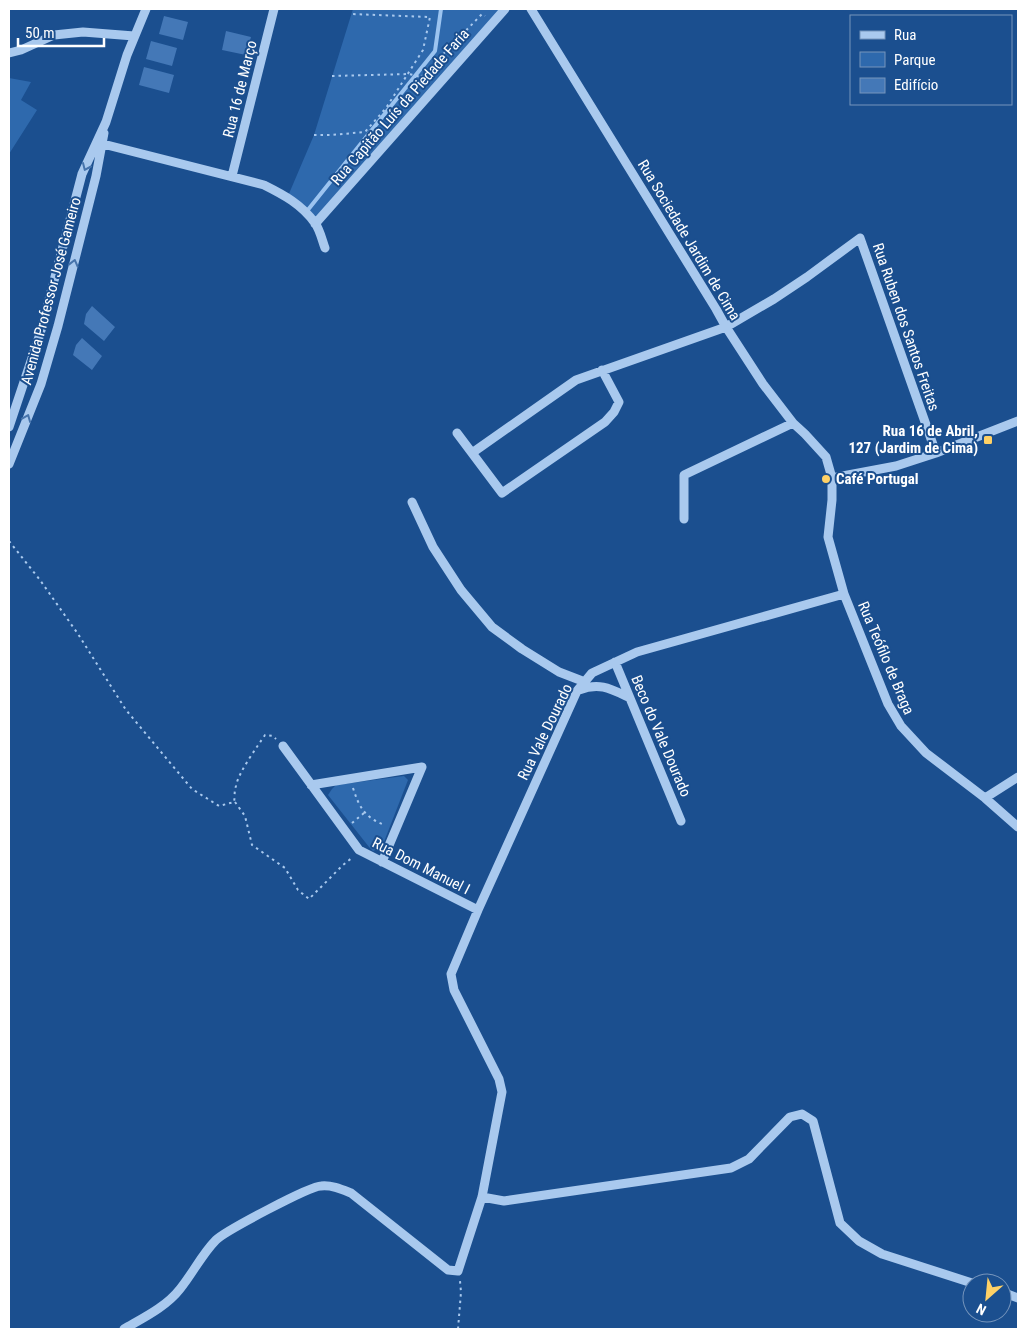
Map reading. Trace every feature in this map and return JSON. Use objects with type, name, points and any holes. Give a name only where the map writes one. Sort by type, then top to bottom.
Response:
[{"type":"street","name":"Avenida Professor José Gameiro","points":[[9,427],[40,334],[82,174],[106,122],[127,55],[146,9]]},
{"type":"street","name":"Rua 16 de Março","points":[[232,176],[274,9]]},
{"type":"street","name":"Rua Capitão Luís da Piedade Faria","points":[[316,224],[506,9]]},
{"type":"street","name":"Rua Sociedade Jardim de Cima","points":[[532,9],[762,384],[793,423],[826,457],[832,478]]},
{"type":"street","points":[[9,53],[22,50],[54,35],[83,32],[134,36]]},
{"type":"street","name":"Avenida Professor José Gameiro","points":[[9,464],[41,384],[58,326],[96,176],[106,122]]},
{"type":"street","points":[[103,144],[232,176],[264,185],[288,196],[316,224],[325,248]]},
{"type":"street","name":"Rua Ruben dos Santos Freitas","points":[[726,327],[774,299],[860,238],[936,453]]},
{"type":"street","points":[[472,453],[576,380],[726,327]]},
{"type":"street","points":[[458,433],[502,493],[605,422],[614,412],[619,402],[602,370]]},
{"type":"street","points":[[832,478],[896,466],[936,453],[1018,421]]},
{"type":"street","points":[[684,519],[684,474],[793,423]]},
{"type":"street","name":"Rua Teófilo de Braga","points":[[832,478],[828,537],[844,594],[888,704],[901,726],[926,753],[985,798],[1018,827]]},
{"type":"street","points":[[412,502],[433,547],[461,590],[492,627],[522,649],[559,672],[584,682]]},
{"type":"street","name":"Rua Vale Dourado","points":[[458,1272],[482,1196],[502,1092],[499,1079],[454,990],[451,974],[577,691],[592,673],[637,652],[844,594]]},
{"type":"street","name":"Beco do Vale Dourado","points":[[615,662],[681,821]]},
{"type":"street","points":[[577,691],[590,686],[604,687],[630,698]]},
{"type":"street","name":"Rua Dom Manuel I","points":[[283,746],[359,850],[478,910]]},
{"type":"street","points":[[311,785],[422,767],[382,862]]},
{"type":"street","points":[[985,798],[1018,777]]},
{"type":"street","points":[[482,1196],[504,1201],[731,1168],[749,1160],[790,1117],[802,1114],[813,1121],[840,1223],[858,1241],[882,1254],[962,1280]]},
{"type":"street","points":[[124,1329],[162,1306],[179,1290],[218,1238],[304,1191],[320,1185],[336,1187],[351,1193],[448,1270],[458,1272]]},
{"type":"path","points":[[314,135],[365,132],[386,108],[423,50],[430,17],[352,14]]},
{"type":"path","points":[[332,76],[409,74],[421,77],[482,14],[494,22]]},
{"type":"path","points":[[9,541],[40,580],[78,634],[126,710],[192,789],[219,806],[234,802]]},
{"type":"path","points":[[283,746],[273,736],[265,735],[245,767],[236,786],[234,802],[245,816],[252,845],[284,868],[298,890],[309,899],[343,865],[362,852]]},
{"type":"path","points":[[351,783],[359,805],[365,813],[374,821],[391,826]]},
{"type":"path","points":[[350,824],[365,813]]},
{"type":"path","points":[[458,1272],[461,1292],[458,1329]]},
{"type":"green space","points":[[353,9],[505,9],[315,224],[288,196],[314,135]]},
{"type":"green space","points":[[9,78],[31,82],[21,100],[37,110],[9,154]]},
{"type":"green space","points":[[404,776],[408,780],[382,847],[373,851],[328,795],[336,785]]},
{"type":"building","points":[[164,16],[188,22],[183,40],[159,34]]},
{"type":"building","points":[[226,31],[251,37],[246,55],[222,50]]},
{"type":"building","points":[[151,41],[177,48],[172,66],[146,59]]},
{"type":"building","points":[[144,67],[174,75],[169,93],[139,85]]},
{"type":"building","points":[[92,306],[115,327],[104,341],[84,324],[86,314]]},
{"type":"building","points":[[82,338],[102,356],[92,370],[73,355],[76,345]]},
{"type":"waterway","points":[[307,211],[435,51],[441,9]]},
{"type":"place","name":"Rua 16 de Abril, 127 (Jardim de Cima)","points":[[988,440]]},
{"type":"place","name":"Café Portugal","points":[[826,479]]}]
